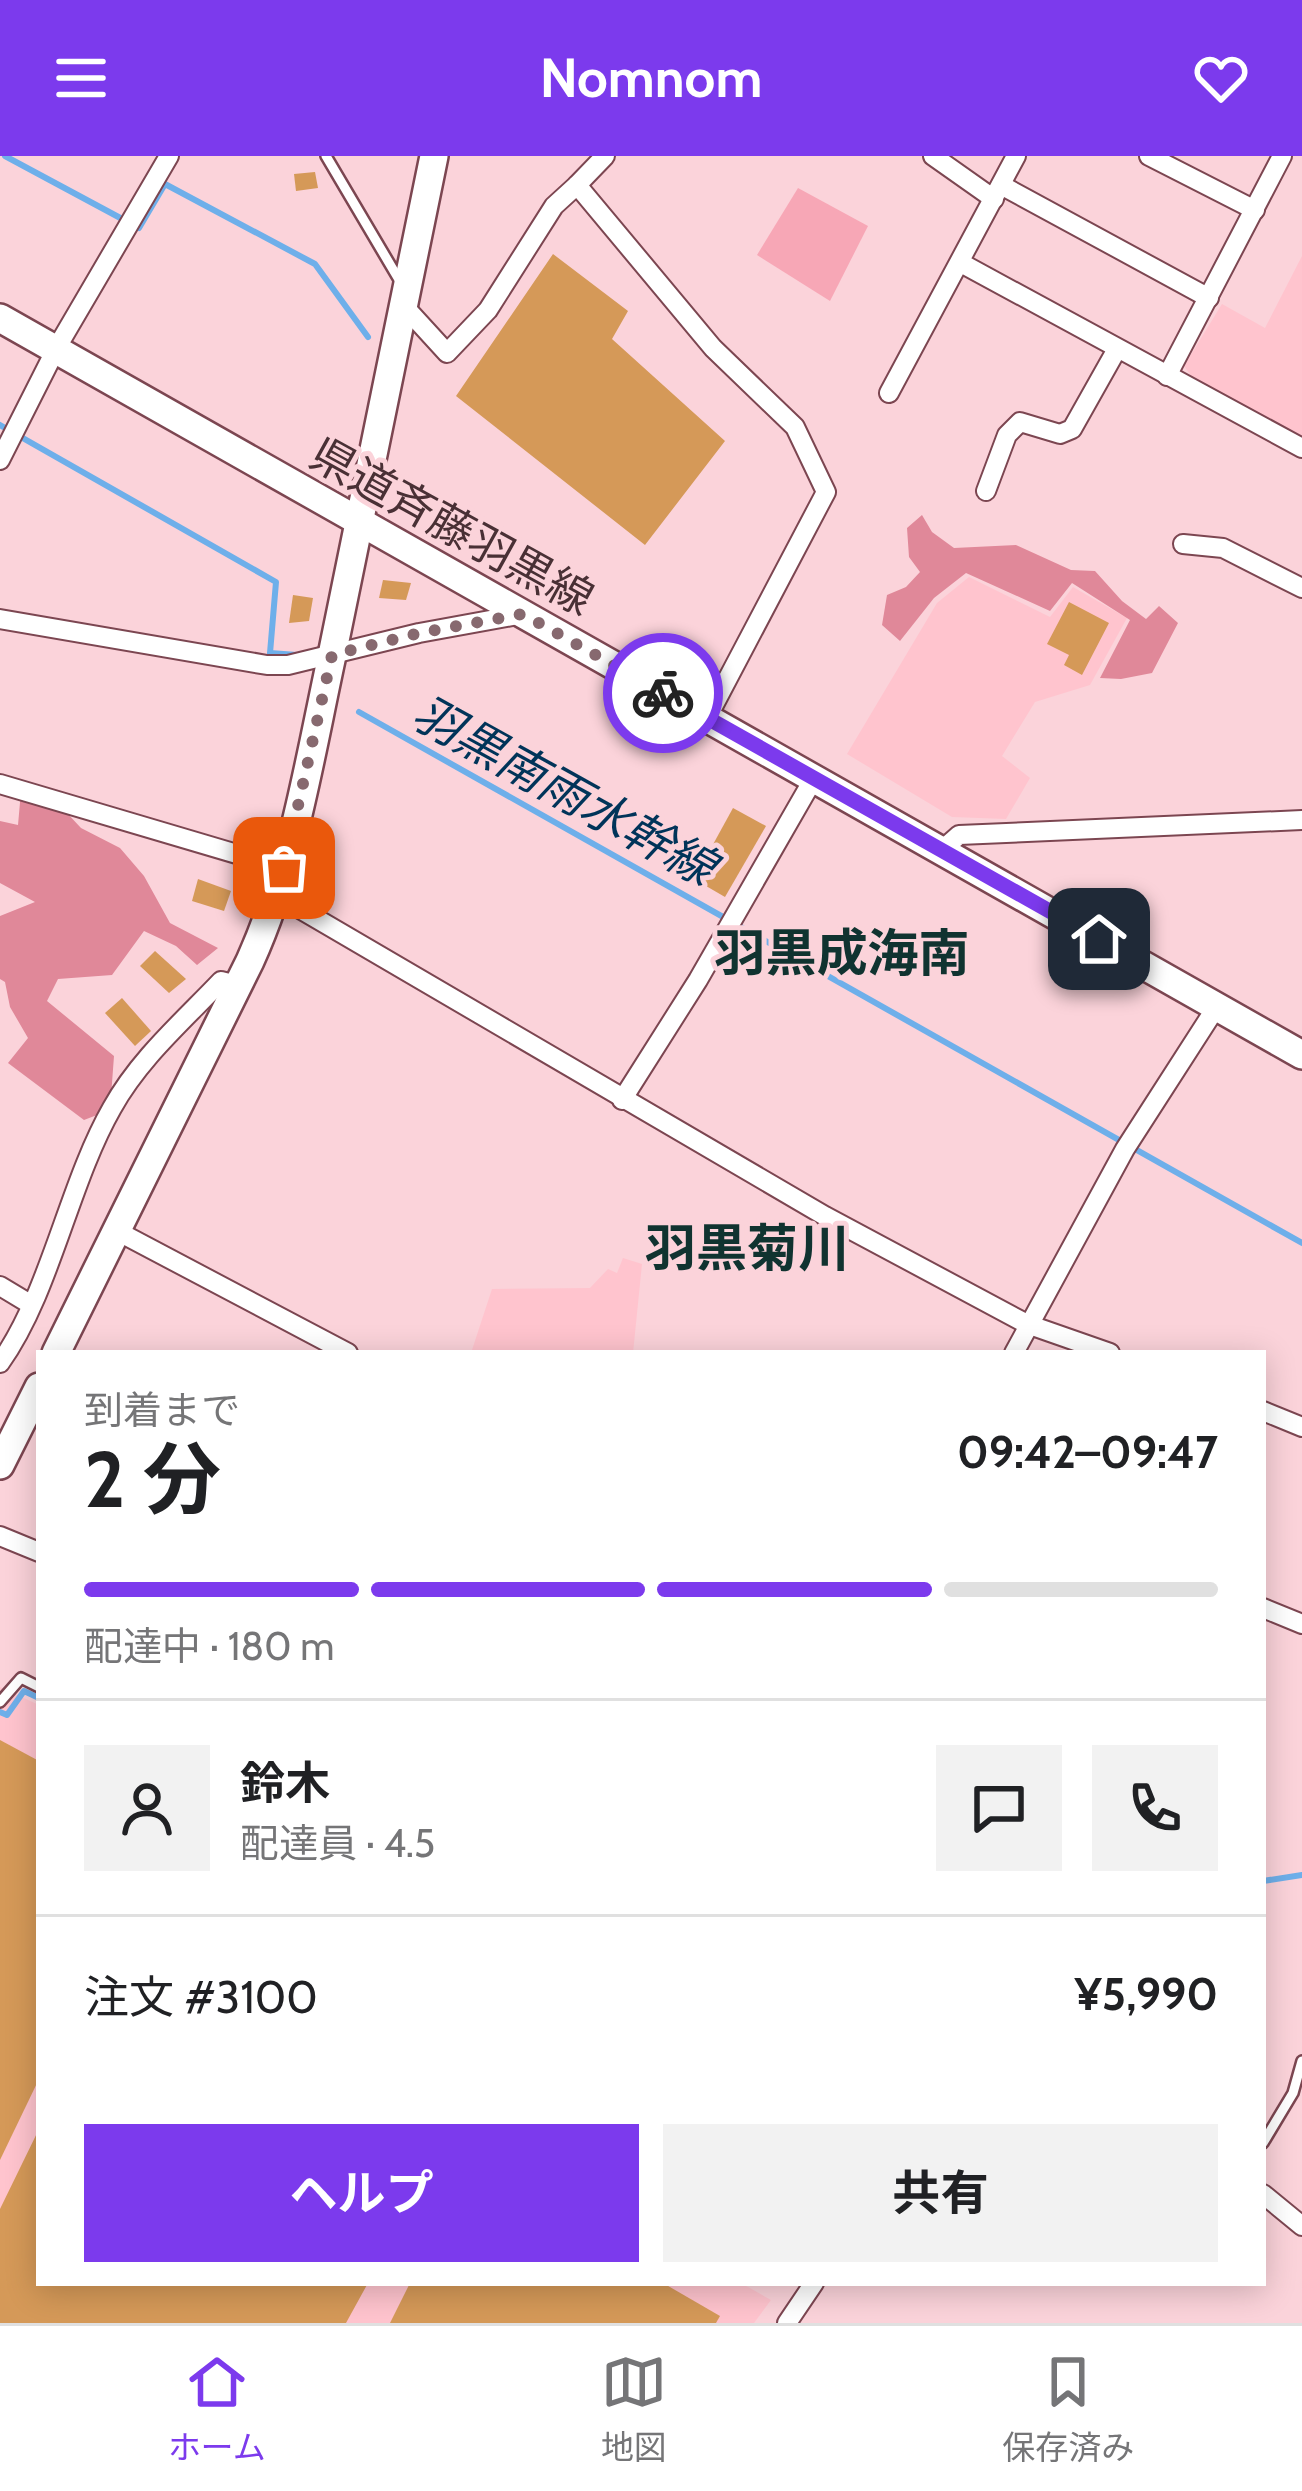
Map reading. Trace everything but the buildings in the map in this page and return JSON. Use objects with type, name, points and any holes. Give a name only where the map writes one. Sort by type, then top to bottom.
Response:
[{"type":"main road","points":[[58,1350],[265,929],[361,523],[434,156]]},
{"type":"main road","name":"県道斉藤羽黒線","points":[[0,318],[1302,1054]]},
{"type":"main road","points":[[0,1465],[36,1393]]},
{"type":"street","points":[[0,460],[56,349],[169,156]]},
{"type":"street","points":[[406,300],[447,352],[488,310],[554,206],[605,156]]},
{"type":"street","points":[[933,156],[1209,298]]},
{"type":"street","points":[[890,393],[1016,156]]},
{"type":"street","points":[[1149,156],[1255,210]]},
{"type":"street","points":[[1167,376],[1282,156]]},
{"type":"street","points":[[577,184],[713,348],[795,427],[826,492],[706,718]]},
{"type":"street","points":[[961,263],[1302,448]]},
{"type":"street","points":[[986,490],[1007,435],[1020,422],[1060,434],[1072,429],[1117,349]]},
{"type":"street","points":[[1183,544],[1223,548],[1302,588]]},
{"type":"street","points":[[0,620],[267,665],[523,614]]},
{"type":"street","points":[[622,1100],[698,980],[814,778]]},
{"type":"street","points":[[0,784],[280,881],[622,1100],[825,1216],[1027,1324],[1101,1350]]},
{"type":"street","points":[[941,850],[959,835],[1302,820]]},
{"type":"street","points":[[0,1363],[30,1304],[110,1110],[152,1053],[220,981],[237,985]]},
{"type":"street","points":[[1015,1350],[1129,1144],[1217,1006]]},
{"type":"street","points":[[117,1231],[342,1350]]},
{"type":"street","points":[[0,1286],[30,1304]]},
{"type":"street","points":[[1266,1412],[1302,1427]]},
{"type":"street","points":[[0,1536],[36,1551]]},
{"type":"street","points":[[1266,1609],[1302,1624]]},
{"type":"street","points":[[1266,2196],[1302,2226]]},
{"type":"street","points":[[787,2323],[812,2286]]},
{"type":"lane","points":[[326,156],[406,300]]},
{"type":"lane","points":[[0,1702],[21,1678],[36,1686]]},
{"type":"lane","points":[[1266,2139],[1293,2092],[1302,2061]]},
{"type":"shaded area","points":[[798,188],[868,226],[830,301],[757,255]]},
{"type":"shaded area","points":[[1302,256],[1302,437],[1192,377],[1184,366],[1222,304],[1265,328]]},
{"type":"shaded area","points":[[922,515],[932,532],[954,548],[1016,545],[1071,570],[1095,571],[1146,619],[1159,606],[1178,623],[1152,673],[1100,678],[1130,620],[1072,583],[1050,611],[966,573],[934,598],[900,641],[882,625],[887,595],[906,587],[920,572],[909,557],[907,528]]},
{"type":"shaded area","points":[[969,577],[1050,617],[1073,587],[1127,618],[1090,685],[1035,702],[1002,756],[1030,778],[1006,819],[952,817],[847,754],[937,603]]},
{"type":"shaded area","points":[[21,791],[51,796],[81,828],[120,848],[144,876],[170,923],[218,948],[197,965],[176,946],[144,931],[112,975],[58,979],[47,1001],[114,1056],[110,1110],[84,1120],[8,1063],[28,1038],[0,979],[0,916],[35,902],[0,883],[0,821],[18,825]]},
{"type":"shaded area","points":[[623,1258],[642,1264],[633,1350],[472,1350],[492,1289],[590,1288],[608,1269],[617,1273]]},
{"type":"shaded area","points":[[0,1687],[36,1704],[36,2286],[746,2286],[771,2300],[754,2323],[0,2323]]},
{"type":"waterway","points":[[5,156],[139,228],[165,184],[315,264],[368,337]]},
{"type":"waterway","name":"羽黒南雨水幹線","points":[[0,425],[276,582],[270,653],[297,655]]},
{"type":"waterway","name":"羽黒南雨水幹線","points":[[359,712],[1302,1243]]},
{"type":"waterway","points":[[0,1712],[7,1715],[24,1691],[36,1697]]},
{"type":"waterway","points":[[1266,1881],[1302,1875]]},
{"type":"way so far","points":[[284,868],[332,655],[523,614],[663,693]]},
{"type":"district","name":"羽黒成海南","points":[[842,953]]},
{"type":"district","name":"羽黒菊川","points":[[747,1248]]},
{"type":"route","points":[[663,693],[1099,939]]}]
